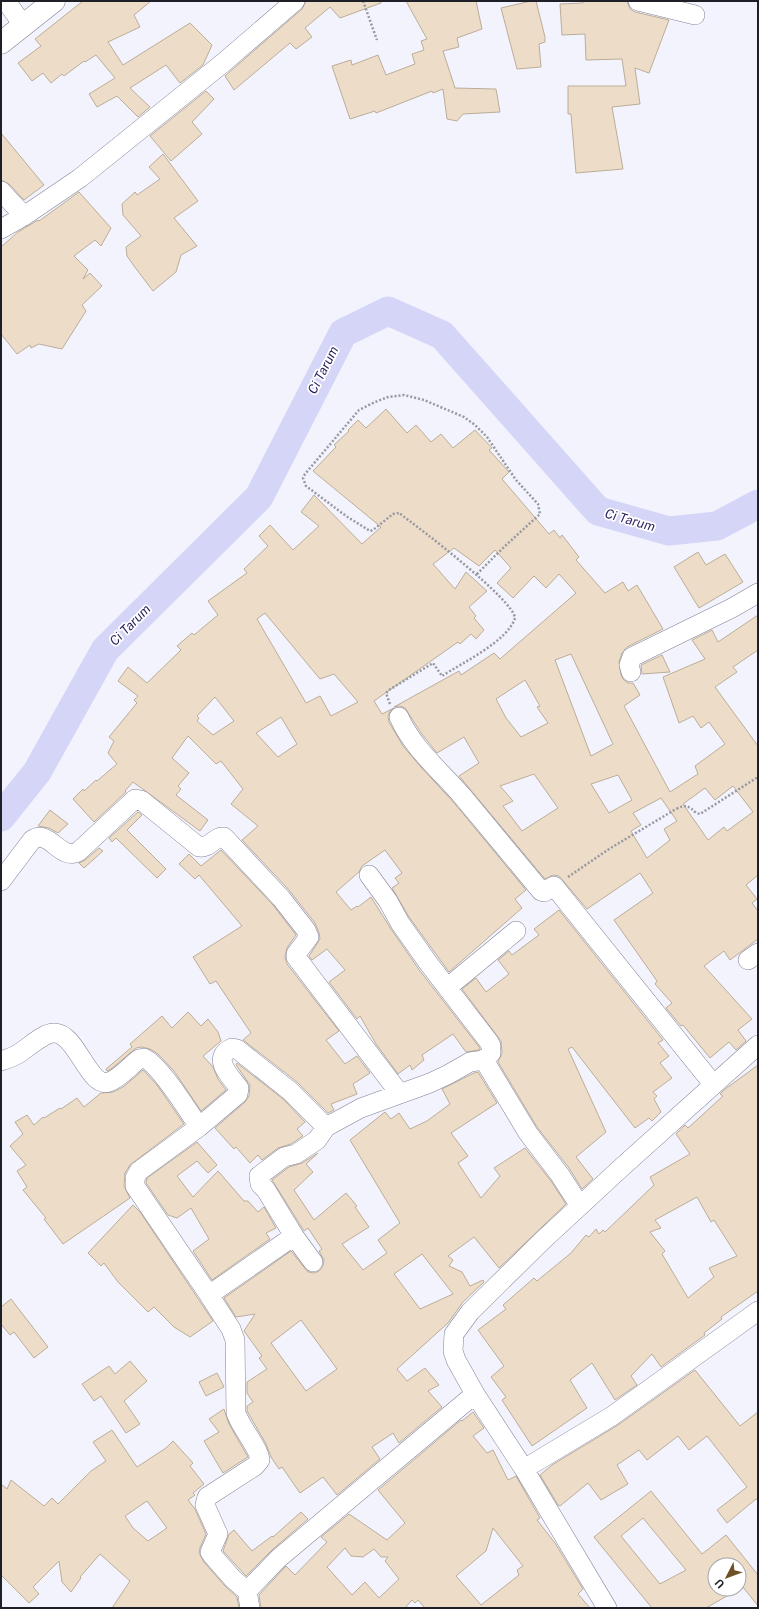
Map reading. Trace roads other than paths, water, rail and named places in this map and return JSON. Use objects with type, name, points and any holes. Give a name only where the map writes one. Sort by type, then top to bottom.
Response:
[{"type":"main road","points":[[1,43],[54,1]]},
{"type":"street","points":[[6,1],[24,25]]},
{"type":"street","points":[[1,229],[24,216],[80,178],[223,63],[295,1]]},
{"type":"street","points":[[638,1],[695,15]]},
{"type":"street","points":[[1,191],[24,216]]},
{"type":"street","points":[[631,672],[629,660],[632,657],[732,608],[758,593]]},
{"type":"street","points":[[399,717],[404,730],[413,743],[462,796],[541,891],[544,892],[554,886],[713,1084]]},
{"type":"street","points":[[1,882],[32,840],[36,837],[40,836],[65,853],[73,854],[83,847],[135,799],[141,800],[196,846],[202,848],[206,847],[218,838],[224,837],[281,898],[306,930],[310,936],[296,954],[296,957],[400,1094]]},
{"type":"street","points":[[313,1262],[294,1236],[266,1190],[260,1184],[259,1176],[284,1157],[296,1154],[317,1140],[326,1127],[361,1108],[449,1074],[470,1062],[484,1060],[490,1053],[491,1046],[489,1042],[400,924],[388,901],[369,875]]},
{"type":"street","points":[[448,987],[516,931]]},
{"type":"street","points":[[1,1061],[18,1054],[48,1034],[56,1033],[62,1035],[69,1041],[94,1076],[101,1082],[110,1081],[139,1059],[144,1058],[149,1060],[169,1084],[199,1127]]},
{"type":"street","points":[[607,1608],[524,1469],[475,1394],[456,1360],[453,1351],[454,1334],[470,1312],[580,1206],[758,1044]]},
{"type":"street","points":[[326,1127],[290,1091],[234,1048],[226,1052],[223,1056],[222,1062],[224,1068],[239,1088],[238,1094],[199,1127],[142,1168],[134,1178],[137,1189],[209,1294],[231,1329],[235,1340],[236,1413],[239,1423],[259,1453],[260,1460],[255,1466],[207,1497],[205,1505],[218,1534],[210,1552],[249,1599],[279,1558],[475,1394]]},
{"type":"street","points":[[484,1060],[528,1133],[560,1175],[580,1206]]},
{"type":"street","points":[[209,1294],[294,1236]]},
{"type":"street","points":[[524,1469],[612,1416],[758,1311]]},
{"type":"waterway","name":"Ci Tarum","points":[[1,817],[37,772],[105,650],[259,497],[343,333],[388,311],[442,335],[598,511],[669,531],[717,526],[758,504]]}]
